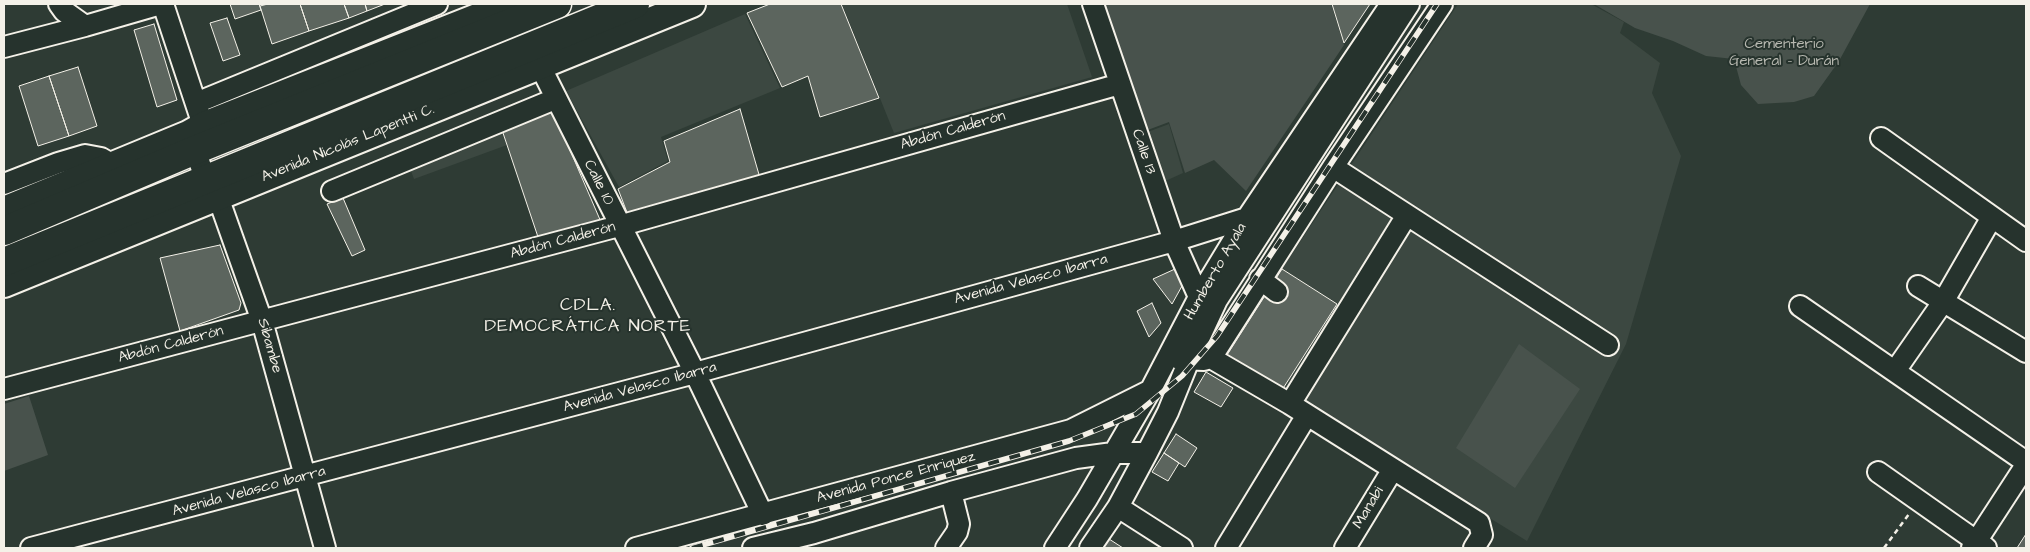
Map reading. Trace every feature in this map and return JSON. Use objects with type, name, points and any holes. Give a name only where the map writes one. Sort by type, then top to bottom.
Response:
[{"type":"highway","name":"Avenida Nicolás Lapentti C.","points":[[4,262],[212,188],[635,4]]},
{"type":"highway","points":[[4,231],[198,126],[543,6]]},
{"type":"main road","points":[[4,210],[188,134],[198,126],[510,4]]},
{"type":"main road","name":"Avenida Nicolás Lapentti C.","points":[[4,284],[212,188],[540,66],[692,4]]},
{"type":"street","points":[[59,4],[64,11],[85,26]]},
{"type":"street","points":[[4,47],[162,4]]},
{"type":"street","name":"Sibambe","points":[[162,4],[198,126],[212,188],[262,321],[325,548]]},
{"type":"street","points":[[198,126],[437,4]]},
{"type":"street","name":"Calle 13","points":[[1093,4],[1174,241],[1199,297]]},
{"type":"street","name":"Humberto Ayala","points":[[1055,548],[1087,499],[1150,391],[1199,297],[1247,218],[1391,4]]},
{"type":"street","name":"Humberto Ayala","points":[[1090,548],[1118,507],[1148,453],[1217,300],[1409,4]]},
{"type":"street","points":[[1211,358],[1333,167],[1442,4]]},
{"type":"street","name":"Calle 10","points":[[540,66],[619,226],[695,373],[763,515]]},
{"type":"street","name":"Abdón Calderón","points":[[4,389],[619,226],[1120,84]]},
{"type":"street","points":[[332,191],[555,99]]},
{"type":"street","points":[[1881,138],[2026,241]]},
{"type":"street","points":[[4,184],[58,163],[85,155],[101,158],[113,165]]},
{"type":"street","points":[[1333,167],[1608,345]]},
{"type":"street","points":[[1226,548],[1299,409],[1407,214]]},
{"type":"street","points":[[1895,371],[1943,302],[1992,217]]},
{"type":"street","name":"Avenida Velasco Ibarra","points":[[31,548],[695,373],[1174,241],[1247,218]]},
{"type":"street","points":[[1260,279],[1277,292]]},
{"type":"street","points":[[1918,286],[2026,352]]},
{"type":"street","points":[[1800,306],[2026,463],[1978,546],[1919,500],[1878,472]]},
{"type":"street","points":[[1168,358],[1189,360],[1211,358],[1299,409],[1479,524],[1482,535],[1474,548]]},
{"type":"street","points":[[1150,391],[1176,392]]},
{"type":"street","name":"Avenida Ponce Enriquez","points":[[636,548],[1071,430],[1150,391]]},
{"type":"street","name":"Avenida Ponce Enriquez","points":[[753,548],[816,541],[951,492],[1076,458],[1113,453],[1148,453]]},
{"type":"street","name":"Manabi","points":[[1345,548],[1393,468]]},
{"type":"street","points":[[946,548],[957,532],[959,524],[951,492]]},
{"type":"street","points":[[1118,507],[1182,548]]},
{"type":"path","points":[[1884,548],[1919,500]]},
{"type":"shaded area","points":[[842,4],[1067,4],[1092,77],[894,133]]},
{"type":"shaded area","points":[[1458,4],[1591,4],[1624,22],[1620,33],[1660,63],[1652,93],[1681,156],[1626,344],[1527,541],[1282,390],[1337,304],[1282,269]]},
{"type":"shaded area","points":[[745,14],[780,88],[661,137],[668,161],[619,187],[566,91]]},
{"type":"shaded area","points":[[1169,124],[1183,173],[1161,183],[1145,133]]},
{"type":"shaded area","points":[[502,131],[507,145],[414,179],[408,163]]},
{"type":"green space","points":[[1105,4],[1331,4],[1344,45],[1246,191],[1214,160],[1185,173],[1169,122],[1145,131]]},
{"type":"green space","name":"Cementerio General - Durán","points":[[1594,4],[1870,4],[1839,61],[1814,96],[1794,102],[1758,104],[1741,85],[1734,59],[1706,56],[1673,41],[1635,28]]},
{"type":"green space","points":[[1519,344],[1580,389],[1515,488],[1456,448]]},
{"type":"green space","points":[[29,396],[48,455],[4,471],[4,404]]},
{"type":"building","points":[[230,4],[259,4],[261,10],[235,19]]},
{"type":"building","points":[[268,4],[300,4],[309,31],[272,44],[260,6]]},
{"type":"building","points":[[300,4],[344,4],[349,18],[309,31]]},
{"type":"building","points":[[344,4],[365,4],[367,11],[349,18]]},
{"type":"building","points":[[365,4],[385,4],[367,11]]},
{"type":"building","points":[[770,4],[841,4],[879,98],[820,117],[808,76],[782,87],[747,13]]},
{"type":"building","points":[[1332,4],[1370,4],[1344,43]]},
{"type":"building","points":[[227,18],[240,55],[223,61],[210,23]]},
{"type":"building","points":[[154,24],[177,100],[157,107],[134,30]]},
{"type":"building","points":[[78,67],[97,126],[69,136],[49,76]]},
{"type":"building","points":[[49,76],[69,136],[38,146],[19,86]]},
{"type":"building","points":[[551,106],[601,222],[538,237],[502,130]]},
{"type":"building","points":[[740,109],[760,178],[628,215],[618,189],[670,162],[664,141]]},
{"type":"building","points":[[343,198],[365,250],[352,256],[327,204]]},
{"type":"building","points":[[220,245],[241,303],[239,310],[180,331],[160,258]]},
{"type":"building","points":[[1175,269],[1178,270],[1182,286],[1172,304],[1153,279]]},
{"type":"building","points":[[1282,269],[1337,304],[1282,390],[1227,355]]},
{"type":"building","points":[[1152,303],[1161,323],[1149,337],[1137,311]]},
{"type":"building","points":[[1206,372],[1233,388],[1221,407],[1194,392]]},
{"type":"building","points":[[1176,434],[1197,448],[1185,467],[1164,453]]},
{"type":"building","points":[[1164,453],[1179,463],[1168,481],[1152,472]]},
{"type":"building","points":[[2026,534],[2026,548],[2017,548]]},
{"type":"building","points":[[1106,537],[1123,548],[1099,548]]},
{"type":"railway","points":[[692,548],[1069,441],[1136,414],[1182,376],[1217,336],[1437,4]]},
{"type":"district","name":"CDLA. DEMOCRÁTICA NORTE","points":[[588,316]]}]
